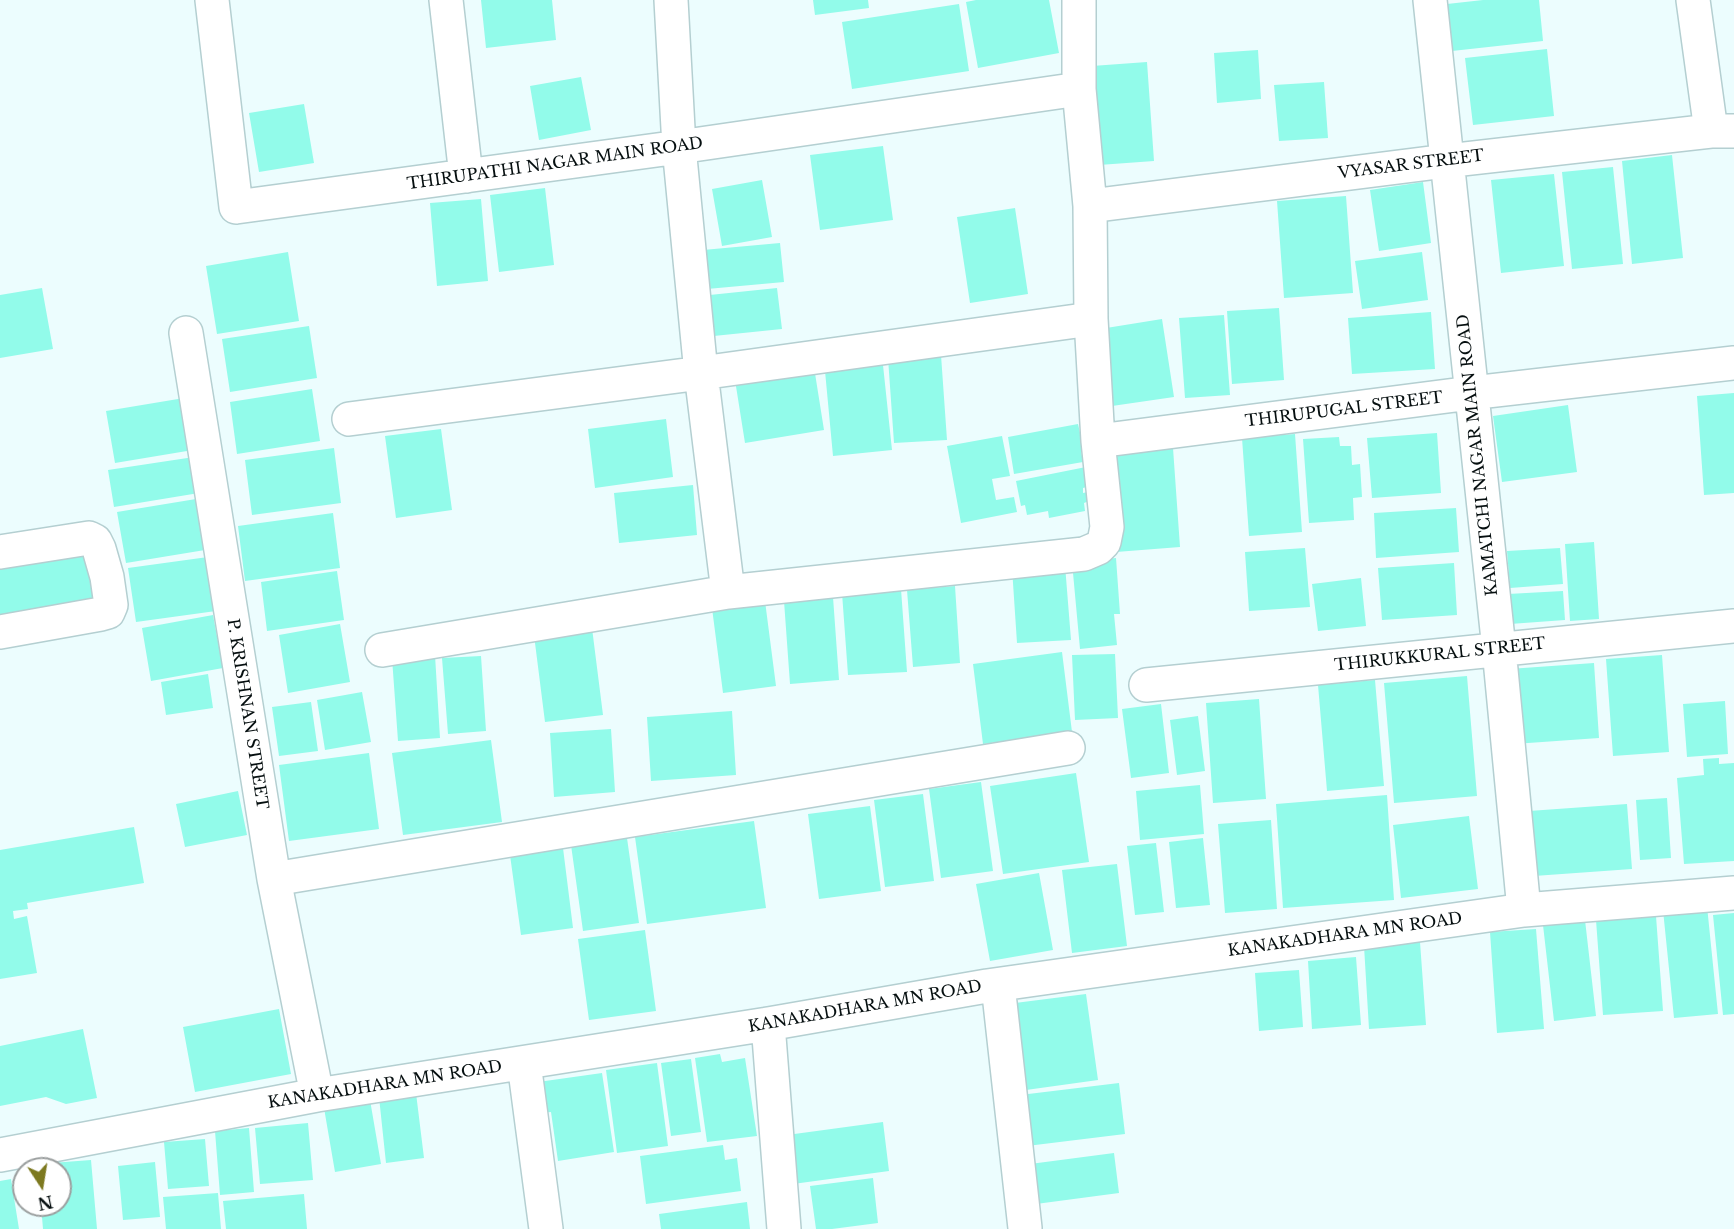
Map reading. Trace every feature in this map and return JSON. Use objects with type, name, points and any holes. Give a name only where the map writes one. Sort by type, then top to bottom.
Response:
[{"type":"street","name":"THIRUPATHI NAGAR MAIN ROAD","points":[[212,0],[236,207],[679,147],[1080,89]]},
{"type":"street","points":[[446,0],[466,176]]},
{"type":"street","points":[[671,0],[679,147],[701,373],[729,592]]},
{"type":"street","points":[[382,650],[729,592],[1072,556],[1098,548],[1104,542],[1107,527],[1098,441],[1091,319],[1090,206],[1080,89],[1079,0]]},
{"type":"street","name":"KAMATCHI NAGAR MAIN ROAD","points":[[1430,0],[1524,909]]},
{"type":"street","points":[[1693,0],[1722,131]]},
{"type":"street","name":"VYASAR STREET","points":[[1090,206],[1446,160],[1722,131]]},
{"type":"street","points":[[349,419],[1091,319]]},
{"type":"street","name":"P. KRISHNAN STREET","points":[[186,333],[274,879],[317,1095]]},
{"type":"street","name":"THIRUPUGAL STREET","points":[[1098,441],[1471,393],[1734,363]]},
{"type":"street","points":[[0,552],[89,538],[95,541],[99,549],[107,577],[111,605],[108,612],[101,614],[0,632]]},
{"type":"street","name":"THIRUKKURAL STREET","points":[[1146,685],[1734,626]]},
{"type":"street","points":[[274,879],[1068,748]]},
{"type":"street","name":"KANAKADHARA MN ROAD","points":[[0,1155],[317,1095],[768,1024],[998,985],[1524,909],[1734,893]]},
{"type":"street","points":[[998,985],[1025,1228]]},
{"type":"street","points":[[768,1024],[784,1229]]},
{"type":"street","points":[[524,1063],[546,1229]]},
{"type":"building","points":[[481,0],[552,0],[556,40],[486,48]]},
{"type":"building","points":[[813,0],[868,0],[869,8],[815,15]]},
{"type":"building","points":[[1049,0],[1059,53],[978,68],[966,2]]},
{"type":"building","points":[[1483,0],[1539,0],[1543,41],[1452,51],[1447,4]]},
{"type":"building","points":[[959,4],[969,71],[852,89],[842,22]]},
{"type":"building","points":[[1547,49],[1554,116],[1473,125],[1465,58]]},
{"type":"building","points":[[1258,50],[1261,99],[1217,103],[1214,53]]},
{"type":"building","points":[[1147,62],[1154,161],[1099,165],[1092,66]]},
{"type":"building","points":[[581,77],[591,130],[539,140],[530,86]]},
{"type":"building","points":[[1324,82],[1328,138],[1279,141],[1274,85]]},
{"type":"building","points":[[304,104],[314,163],[259,172],[249,113]]},
{"type":"building","points":[[883,146],[893,220],[820,230],[810,155]]},
{"type":"building","points":[[1672,155],[1683,258],[1632,264],[1622,161]]},
{"type":"building","points":[[1613,167],[1623,264],[1572,269],[1562,172]]},
{"type":"building","points":[[1554,174],[1564,266],[1501,273],[1491,180]]},
{"type":"building","points":[[762,180],[772,237],[722,246],[712,189]]},
{"type":"building","points":[[1423,182],[1431,243],[1379,251],[1370,190]]},
{"type":"building","points":[[545,188],[554,265],[499,272],[490,195]]},
{"type":"building","points":[[1346,196],[1353,293],[1284,298],[1277,201]]},
{"type":"building","points":[[481,199],[488,281],[437,286],[430,203]]},
{"type":"building","points":[[1015,208],[1028,294],[970,303],[957,217]]},
{"type":"building","points":[[780,243],[784,282],[707,289],[703,250]]},
{"type":"building","points":[[288,252],[299,321],[217,334],[206,266]]},
{"type":"building","points":[[1422,252],[1428,300],[1362,309],[1355,261]]},
{"type":"building","points":[[42,288],[53,349],[0,358],[0,295]]},
{"type":"building","points":[[777,288],[782,329],[704,337],[700,296]]},
{"type":"building","points":[[1279,308],[1284,380],[1232,384],[1227,311]]},
{"type":"building","points":[[1431,312],[1435,369],[1352,374],[1348,318]]},
{"type":"building","points":[[1224,315],[1230,395],[1185,398],[1179,318]]},
{"type":"building","points":[[1162,319],[1174,397],[1112,406],[1100,329]]},
{"type":"building","points":[[309,326],[317,378],[230,392],[222,339]]},
{"type":"building","points":[[941,355],[947,440],[894,443],[888,358]]},
{"type":"building","points":[[883,365],[892,450],[833,456],[825,371]]},
{"type":"building","points":[[814,367],[824,430],[745,443],[735,380]]},
{"type":"building","points":[[312,389],[320,441],[237,454],[230,402]]},
{"type":"building","points":[[1734,393],[1734,493],[1704,495],[1697,396]]},
{"type":"building","points":[[184,398],[193,450],[115,463],[106,411]]},
{"type":"building","points":[[1568,405],[1577,472],[1502,482],[1493,416]]},
{"type":"building","points":[[666,419],[673,477],[595,488],[588,429]]},
{"type":"building","points":[[1078,424],[1081,437],[1085,436],[1087,450],[1081,451],[1083,462],[1014,474],[1008,437]]},
{"type":"building","points":[[441,429],[452,510],[396,518],[385,436]]},
{"type":"building","points":[[1437,433],[1441,493],[1372,498],[1367,438]]},
{"type":"building","points":[[1295,434],[1302,532],[1249,536],[1242,438]]},
{"type":"building","points":[[1002,436],[1010,476],[992,479],[996,500],[1014,497],[1017,512],[961,523],[947,446]]},
{"type":"building","points":[[1339,437],[1340,446],[1351,446],[1352,465],[1360,464],[1362,497],[1353,498],[1354,520],[1309,523],[1303,439]]},
{"type":"building","points":[[334,448],[341,503],[252,515],[245,460]]},
{"type":"building","points":[[1173,448],[1180,547],[1116,552],[1109,453]]},
{"type":"building","points":[[194,457],[199,493],[114,507],[108,470]]},
{"type":"building","points":[[1086,467],[1090,486],[1083,488],[1083,493],[1088,492],[1089,501],[1084,503],[1085,511],[1049,518],[1048,511],[1027,515],[1025,505],[1021,506],[1016,481]]},
{"type":"building","points":[[693,485],[697,535],[619,543],[614,493]]},
{"type":"building","points":[[196,499],[205,550],[126,563],[117,512]]},
{"type":"building","points":[[1456,508],[1459,552],[1376,558],[1374,513]]},
{"type":"building","points":[[333,513],[340,568],[245,581],[238,526]]},
{"type":"building","points":[[1594,542],[1599,619],[1570,621],[1565,544]]},
{"type":"building","points":[[1305,548],[1310,607],[1249,611],[1245,552]]},
{"type":"building","points":[[1560,548],[1563,584],[1510,588],[1507,551]]},
{"type":"building","points":[[91,549],[101,605],[0,624],[0,565]]},
{"type":"building","points":[[208,557],[216,611],[136,622],[128,568]]},
{"type":"building","points":[[1116,558],[1120,614],[1114,614],[1117,645],[1080,649],[1072,562]]},
{"type":"building","points":[[1454,563],[1457,615],[1382,620],[1378,568]]},
{"type":"building","points":[[1065,565],[1071,640],[1017,643],[1012,568]]},
{"type":"building","points":[[337,571],[344,620],[267,631],[261,582]]},
{"type":"building","points":[[1361,578],[1366,626],[1318,631],[1312,584]]},
{"type":"building","points":[[955,586],[960,663],[913,667],[907,590]]},
{"type":"building","points":[[901,589],[907,672],[848,675],[842,593]]},
{"type":"building","points":[[1563,591],[1565,620],[1510,624],[1508,594]]},
{"type":"building","points":[[833,597],[839,680],[790,684],[784,601]]},
{"type":"building","points":[[765,601],[776,686],[723,693],[712,608]]},
{"type":"building","points":[[213,615],[223,668],[151,681],[142,628]]},
{"type":"building","points":[[340,624],[350,682],[288,693],[279,635]]},
{"type":"building","points":[[592,628],[603,715],[545,722],[534,635]]},
{"type":"building","points":[[1062,652],[1072,732],[983,744],[973,664]]},
{"type":"building","points":[[1115,654],[1118,718],[1075,720],[1072,655]]},
{"type":"building","points":[[435,655],[440,738],[398,741],[392,658]]},
{"type":"building","points":[[1662,655],[1669,752],[1613,756],[1606,659]]},
{"type":"building","points":[[481,656],[486,731],[448,734],[442,658]]},
{"type":"building","points":[[1594,663],[1599,738],[1514,744],[1509,669]]},
{"type":"building","points":[[208,674],[213,708],[166,715],[161,682]]},
{"type":"building","points":[[1467,676],[1477,796],[1394,803],[1384,683]]},
{"type":"building","points":[[1375,680],[1384,786],[1327,791],[1318,685]]},
{"type":"building","points":[[362,692],[371,742],[325,750],[317,700]]},
{"type":"building","points":[[1259,699],[1266,799],[1213,803],[1206,703]]},
{"type":"building","points":[[1725,701],[1728,754],[1687,757],[1683,704]]},
{"type":"building","points":[[311,702],[318,751],[279,756],[272,707]]},
{"type":"building","points":[[1161,704],[1169,773],[1131,778],[1122,709]]},
{"type":"building","points":[[732,711],[736,775],[651,781],[647,717]]},
{"type":"building","points":[[1198,716],[1205,771],[1177,775],[1170,720]]},
{"type":"building","points":[[611,729],[615,792],[554,797],[550,733]]},
{"type":"building","points":[[491,740],[502,822],[403,835],[392,753]]},
{"type":"building","points":[[369,753],[379,829],[289,841],[279,765]]},
{"type":"building","points":[[1719,758],[1719,764],[1734,763],[1734,861],[1684,864],[1677,778],[1704,775],[1703,759]]},
{"type":"building","points":[[1076,773],[1089,862],[1003,874],[990,786]]},
{"type":"building","points":[[981,782],[993,871],[941,878],[929,789]]},
{"type":"building","points":[[1200,785],[1204,834],[1140,840],[1136,791]]},
{"type":"building","points":[[238,791],[247,835],[185,847],[176,804]]},
{"type":"building","points":[[923,794],[934,881],[885,887],[874,800]]},
{"type":"building","points":[[1387,795],[1394,900],[1283,908],[1276,804]]},
{"type":"building","points":[[1667,798],[1671,858],[1640,860],[1636,800]]},
{"type":"building","points":[[1627,804],[1632,869],[1534,876],[1529,811]]},
{"type":"building","points":[[870,806],[881,891],[819,899],[808,814]]},
{"type":"building","points":[[1469,816],[1478,889],[1401,898],[1393,825]]},
{"type":"building","points":[[1271,820],[1277,909],[1225,913],[1218,824]]},
{"type":"building","points":[[754,821],[766,908],[647,924],[635,837]]},
{"type":"building","points":[[134,827],[144,883],[27,903],[28,909],[13,911],[14,919],[27,916],[37,973],[0,979],[0,850]]},
{"type":"building","points":[[627,838],[639,923],[583,931],[571,845]]},
{"type":"building","points":[[1203,838],[1210,905],[1176,908],[1169,842]]},
{"type":"building","points":[[1156,843],[1164,912],[1135,915],[1127,846]]},
{"type":"building","points":[[563,848],[573,928],[521,935],[510,855]]},
{"type":"building","points":[[1117,864],[1127,946],[1072,953],[1062,870]]},
{"type":"building","points":[[1039,873],[1053,950],[990,961],[976,884]]},
{"type":"building","points":[[1707,906],[1718,1014],[1674,1018],[1663,910]]},
{"type":"building","points":[[1734,913],[1734,1014],[1723,1015],[1713,915]]},
{"type":"building","points":[[1656,916],[1663,1011],[1603,1015],[1596,920]]},
{"type":"building","points":[[1585,920],[1596,1016],[1554,1021],[1543,925]]},
{"type":"building","points":[[1536,929],[1544,1029],[1497,1033],[1490,932]]},
{"type":"building","points":[[645,930],[656,1011],[589,1020],[578,939]]},
{"type":"building","points":[[1420,942],[1426,1025],[1369,1029],[1364,946]]},
{"type":"building","points":[[1356,957],[1361,1025],[1312,1029],[1308,961]]},
{"type":"building","points":[[1299,970],[1303,1027],[1259,1031],[1255,973]]},
{"type":"building","points":[[1086,994],[1098,1080],[1026,1090],[1015,1003]]},
{"type":"building","points":[[279,1009],[291,1074],[195,1092],[183,1027]]},
{"type":"building","points":[[83,1029],[97,1098],[66,1104],[46,1097],[0,1106],[0,1046]]},
{"type":"building","points":[[720,1054],[722,1062],[745,1058],[757,1136],[707,1142],[695,1058]]},
{"type":"building","points":[[691,1059],[701,1132],[671,1136],[661,1063]]},
{"type":"building","points":[[657,1063],[668,1146],[617,1153],[606,1070]]},
{"type":"building","points":[[602,1073],[614,1152],[558,1161],[551,1112],[542,1113],[538,1082]]},
{"type":"building","points":[[1119,1083],[1125,1134],[1027,1146],[1020,1095]]},
{"type":"building","points":[[416,1093],[424,1158],[386,1163],[379,1097]]},
{"type":"building","points":[[370,1100],[381,1164],[335,1172],[324,1108]]},
{"type":"building","points":[[883,1122],[889,1171],[793,1184],[787,1135]]},
{"type":"building","points":[[308,1123],[313,1180],[260,1184],[255,1128]]},
{"type":"building","points":[[249,1128],[254,1192],[220,1195],[215,1131]]},
{"type":"building","points":[[205,1139],[209,1186],[168,1189],[164,1142]]},
{"type":"building","points":[[723,1145],[725,1160],[737,1158],[741,1191],[646,1204],[640,1156]]},
{"type":"building","points":[[1114,1153],[1119,1193],[1036,1204],[1030,1164]]},
{"type":"building","points":[[91,1160],[97,1229],[43,1229],[42,1217],[72,1217],[72,1161]]},
{"type":"building","points":[[155,1162],[160,1217],[123,1220],[118,1166]]},
{"type":"building","points":[[873,1178],[878,1223],[816,1229],[810,1186]]},
{"type":"building","points":[[11,1179],[12,1217],[17,1217],[19,1229],[0,1229],[0,1181]]},
{"type":"building","points":[[218,1193],[221,1229],[166,1229],[163,1197]]},
{"type":"building","points":[[304,1194],[307,1229],[226,1229],[223,1201]]},
{"type":"building","points":[[747,1202],[750,1229],[661,1229],[659,1214]]}]
